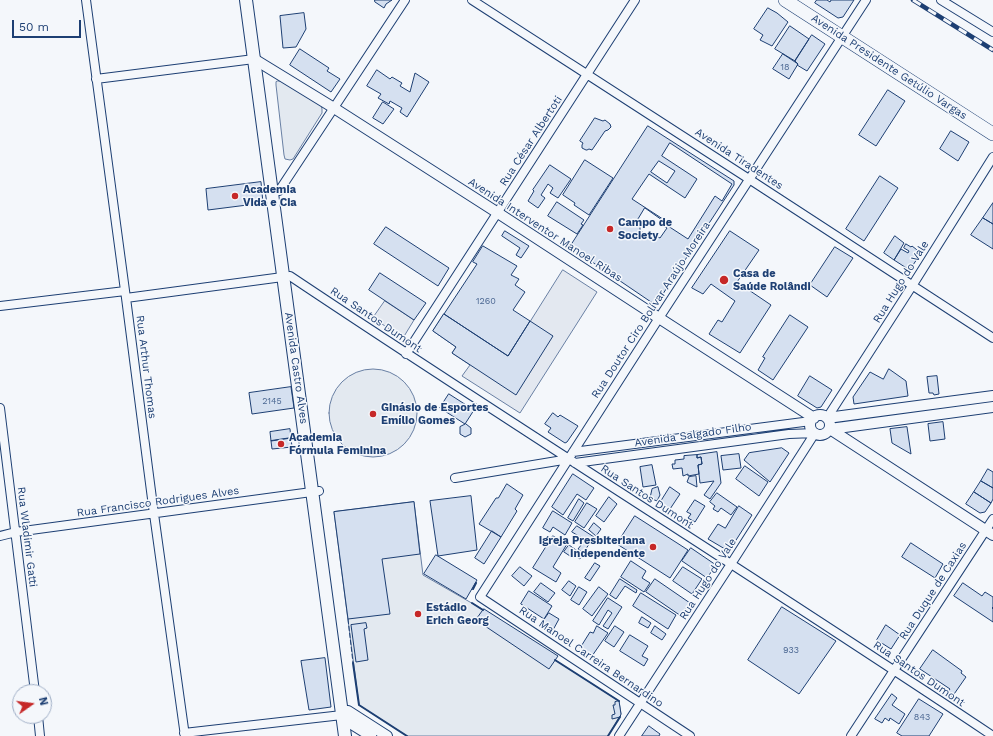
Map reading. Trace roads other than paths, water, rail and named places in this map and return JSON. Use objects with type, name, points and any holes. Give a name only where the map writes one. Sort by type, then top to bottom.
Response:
[{"type":"main road","name":"Avenida Castro Alves","points":[[246,0],[258,61],[276,191],[345,716],[345,736]]},
{"type":"main road","name":"Avenida Castro Alves","points":[[254,0],[258,61]]},
{"type":"main road","name":"Avenida Presidente Getúlio Vargas","points":[[785,0],[993,134]]},
{"type":"main road","name":"Avenida Castro Alves","points":[[345,716],[352,736]]},
{"type":"street","name":"Rua Arthur Thomas","points":[[86,0],[184,734]]},
{"type":"street","points":[[276,191],[334,108],[405,0]]},
{"type":"street","name":"Avenida Tiradentes","points":[[472,0],[993,338]]},
{"type":"street","name":"Rua César Albertoti","points":[[406,354],[635,0]]},
{"type":"street","name":"Rua Doutor Ciro Bolívar Araújo Moreira","points":[[480,597],[572,458],[659,318],[866,0]]},
{"type":"street","points":[[941,0],[993,32]]},
{"type":"street","points":[[96,79],[258,61]]},
{"type":"street","name":"Avenida Interventor Manoel Ribas","points":[[258,61],[498,213],[812,419]]},
{"type":"street","name":"Rua Hugo do Vale","points":[[827,418],[993,157]]},
{"type":"street","points":[[0,306],[126,295],[287,276]]},
{"type":"street","name":"Rua Santos Dumont","points":[[287,276],[406,354],[572,458],[993,736]]},
{"type":"street","points":[[993,396],[827,418],[820,415],[812,419],[810,424],[811,429],[820,435],[825,434],[830,429],[993,407]]},
{"type":"street","name":"Rua Wladimir Gatti","points":[[0,408],[34,684]]},
{"type":"street","points":[[827,418],[830,424],[830,429]]},
{"type":"street","name":"Avenida Salgado Filho","points":[[455,478],[709,434],[812,419]]},
{"type":"street","points":[[830,429],[989,533]]},
{"type":"street","name":"Rua Hugo do Vale","points":[[619,736],[815,433]]},
{"type":"street","name":"Avenida Salgado Filho","points":[[572,458],[710,444],[789,434],[815,433]]},
{"type":"street","points":[[709,434],[710,444]]},
{"type":"street","name":"Rua Francisco Rodrigues Alves","points":[[0,536],[16,532],[315,492]]},
{"type":"street","name":"Rua Duque de Caxias","points":[[851,736],[894,670],[989,533],[993,519]]},
{"type":"street","name":"Rua Manoel Carreira Bernardino","points":[[480,597],[690,736]]},
{"type":"street","points":[[345,716],[371,736]]},
{"type":"street","points":[[184,734],[345,716],[387,736]]},
{"type":"street","points":[[39,724],[40,736]]},
{"type":"railway","points":[[913,0],[993,50]]},
{"type":"place","name":"Academia Vida e Cia","points":[[235,196]]},
{"type":"place","name":"Campo de Society","points":[[610,229]]},
{"type":"place","name":"Casa de Saúde Rolândi","points":[[724,280]]},
{"type":"place","name":"Ginásio de Esportes Emílio Gomes","points":[[373,414]]},
{"type":"place","name":"Academia Fórmula Feminina","points":[[281,444]]},
{"type":"place","name":"Igreja Presbiteriana Independente","points":[[653,547]]},
{"type":"place","name":"Estádio Erich Georg","points":[[418,614]]}]
